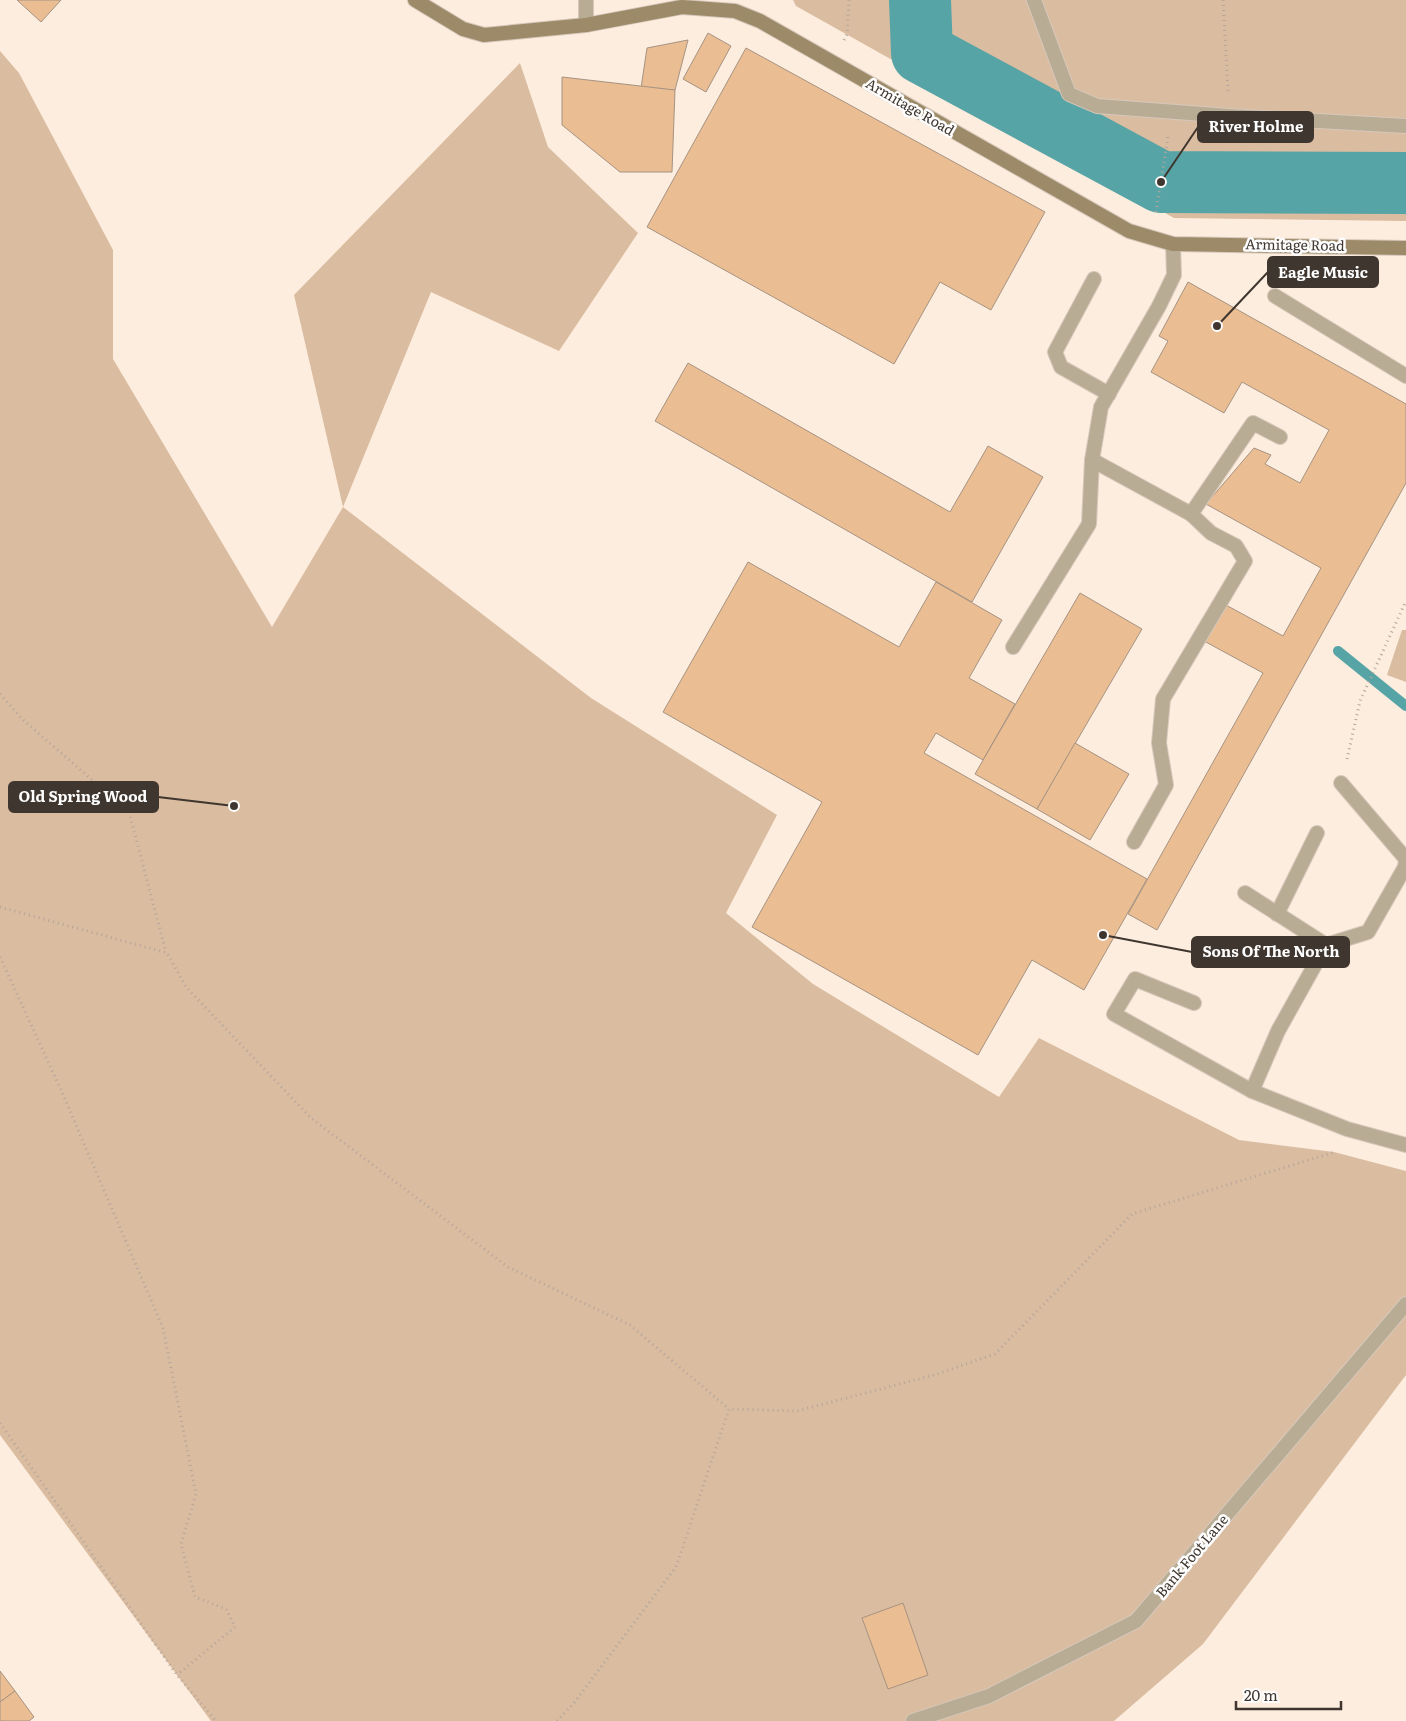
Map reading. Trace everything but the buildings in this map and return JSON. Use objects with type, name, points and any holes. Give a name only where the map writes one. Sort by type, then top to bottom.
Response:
[{"type":"main road","name":"Armitage Road","points":[[415,0],[462,29],[484,35],[586,24],[682,7],[734,10],[760,21],[1129,230],[1173,244],[1406,248]]},
{"type":"street","points":[[586,0],[586,24]]},
{"type":"street","points":[[1034,0],[1069,94],[1097,106],[1406,126]]},
{"type":"street","points":[[1014,647],[1090,524],[1092,460],[1101,407],[1159,306],[1174,275],[1173,244]]},
{"type":"street","points":[[1094,279],[1055,352],[1061,367],[1108,394]]},
{"type":"street","points":[[1275,296],[1406,376]]},
{"type":"street","points":[[1191,514],[1252,423],[1280,436]]},
{"type":"street","points":[[1092,460],[1191,514],[1211,533],[1236,546],[1245,561],[1163,698],[1158,744],[1166,786],[1134,842]]},
{"type":"street","points":[[1252,1091],[1278,1031],[1326,945],[1368,932],[1405,867],[1406,859],[1341,783]]},
{"type":"street","points":[[1277,914],[1317,833]]},
{"type":"street","points":[[1244,893],[1326,945]]},
{"type":"street","points":[[1194,1003],[1135,979],[1114,1014],[1252,1091],[1347,1129],[1406,1146]]},
{"type":"street","name":"Bank Foot Lane","points":[[913,1721],[989,1696],[1136,1621],[1406,1304]]},
{"type":"path","points":[[831,62],[847,34],[849,0]]},
{"type":"path","points":[[1224,0],[1229,116]]},
{"type":"path","points":[[1152,238],[1172,112]]},
{"type":"path","points":[[1341,783],[1360,702],[1406,601]]},
{"type":"path","points":[[0,694],[22,719],[129,812],[166,953],[186,987],[311,1118],[508,1267],[630,1325],[729,1409],[797,1411],[934,1375],[995,1354],[1132,1214],[1334,1152],[1347,1129]]},
{"type":"path","points":[[0,906],[166,953]]},
{"type":"path","points":[[0,956],[61,1090],[163,1328],[196,1494],[181,1544],[195,1597],[226,1610],[234,1627],[177,1675]]},
{"type":"path","points":[[557,1721],[574,1703],[676,1567],[729,1409]]},
{"type":"path","points":[[0,1423],[177,1675],[216,1721]]},
{"type":"shaded area","points":[[793,0],[1406,0],[1406,221],[1174,218],[796,6]]},
{"type":"shaded area","points":[[0,51],[19,73],[113,250],[113,359],[272,627],[343,507],[591,698],[777,815],[726,913],[813,984],[999,1097],[1039,1038],[1239,1140],[1334,1152],[1406,1171],[1406,1375],[1203,1644],[1114,1721],[211,1721],[0,1435]]},
{"type":"shaded area","points":[[520,63],[548,147],[638,233],[559,351],[431,292],[343,507],[294,295]]},
{"type":"shaded area","points":[[1402,630],[1406,630],[1406,682],[1387,675]]},
{"type":"waterway","points":[[920,0],[922,53],[1161,182],[1406,183]]},
{"type":"waterway","points":[[1338,651],[1406,706]]},
{"type":"place","name":"River Holme","points":[[1161,182]]},
{"type":"place","name":"Eagle Music","points":[[1217,326]]},
{"type":"place","name":"Old Spring Wood","points":[[234,806]]},
{"type":"place","name":"Sons Of The North","points":[[1103,935]]}]
